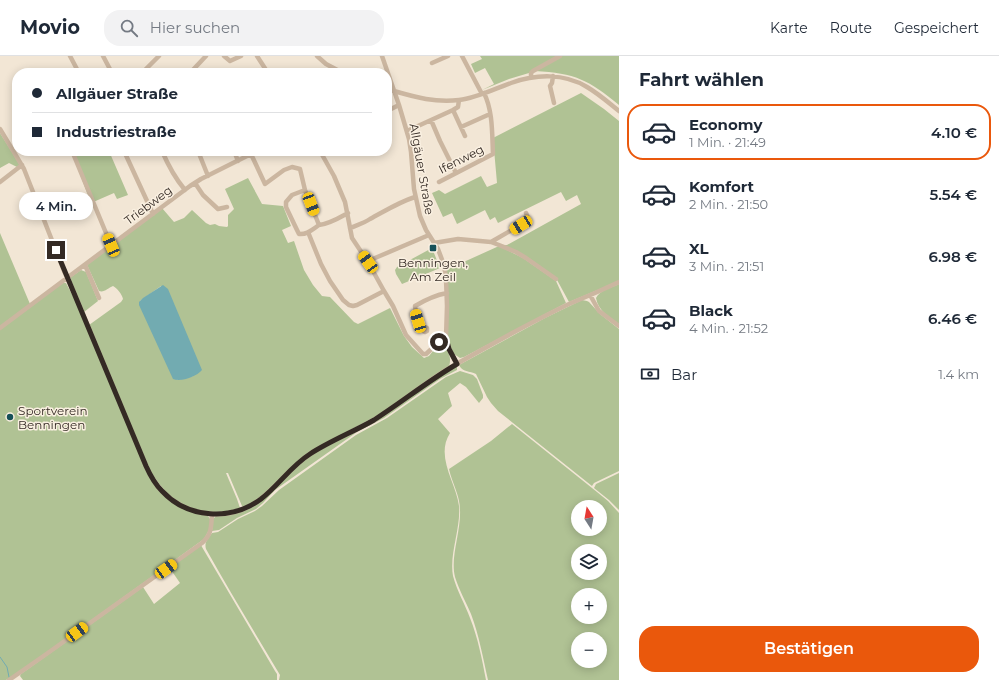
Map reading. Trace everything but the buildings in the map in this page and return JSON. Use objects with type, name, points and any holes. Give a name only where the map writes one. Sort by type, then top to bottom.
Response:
[{"type":"street","points":[[70,56],[76,68]]},
{"type":"street","points":[[147,68],[159,56]]},
{"type":"street","points":[[195,68],[206,56]]},
{"type":"street","points":[[224,56],[230,61],[241,56]]},
{"type":"street","points":[[257,56],[265,68]]},
{"type":"street","points":[[317,56],[334,68]]},
{"type":"street","name":"Allgäuer Straße","points":[[382,56],[386,68]]},
{"type":"street","points":[[432,63],[448,56]]},
{"type":"street","points":[[461,127],[490,114],[487,99],[462,56]]},
{"type":"street","points":[[531,77],[531,73],[533,71],[560,56]]},
{"type":"street","points":[[105,57],[110,68]]},
{"type":"street","points":[[393,91],[421,99],[441,101],[459,100],[470,98],[531,77],[553,76],[586,86],[619,111]]},
{"type":"street","points":[[553,76],[550,86],[554,103]]},
{"type":"street","name":"Allgäuer Straße","points":[[392,88],[407,131],[411,152],[415,197],[421,221],[440,253],[444,265],[447,293],[446,338],[449,349],[457,364]]},
{"type":"street","points":[[407,131],[453,110],[458,106],[459,100]]},
{"type":"street","points":[[392,108],[399,105]]},
{"type":"street","points":[[453,110],[465,136]]},
{"type":"street","name":"Ifenweg","points":[[439,182],[493,154],[490,114]]},
{"type":"street","points":[[431,120],[456,173]]},
{"type":"street","points":[[0,129],[12,149]]},
{"type":"street","points":[[16,156],[22,165],[67,277],[152,478],[163,492],[178,504],[197,512],[212,514],[229,513],[237,512],[249,507],[270,492],[295,465],[308,455],[373,420],[457,364],[547,315],[619,282]]},
{"type":"street","points":[[74,156],[111,245]]},
{"type":"street","points":[[126,156],[153,214]]},
{"type":"street","points":[[164,156],[176,178],[185,190]]},
{"type":"street","points":[[200,156],[208,176]]},
{"type":"street","points":[[236,156],[238,161]]},
{"type":"street","name":"Triebweg","points":[[0,328],[195,183],[247,156]]},
{"type":"street","points":[[252,156],[265,184],[284,170],[292,167],[300,169],[305,190],[319,225]]},
{"type":"street","points":[[323,156],[334,176],[345,202],[352,238],[358,250],[368,262],[393,306],[406,335],[423,354],[426,354],[439,342],[446,338]]},
{"type":"street","points":[[0,182],[22,165]]},
{"type":"street","points":[[195,183],[203,196],[218,209],[227,207]]},
{"type":"street","points":[[305,190],[292,195],[286,202],[286,207],[300,234],[308,232],[319,225],[328,223],[348,213]]},
{"type":"street","points":[[350,228],[370,220],[393,206],[415,197]]},
{"type":"street","points":[[491,242],[529,220],[526,213]]},
{"type":"street","points":[[308,232],[321,264],[330,281],[343,300],[349,305],[357,305],[384,290]]},
{"type":"street","points":[[368,262],[429,235]]},
{"type":"street","points":[[434,242],[458,239],[499,244],[534,263],[556,279]]},
{"type":"street","points":[[85,265],[99,298]]},
{"type":"street","points":[[422,330],[415,306],[426,300],[447,293]]},
{"type":"street","points":[[590,295],[599,311],[619,326]]},
{"type":"street","points":[[9,680],[202,543],[209,535],[212,514]]},
{"type":"green space","points":[[480,56],[558,56],[529,73],[482,90],[494,84],[485,68],[475,73],[471,64],[482,59]]},
{"type":"green space","points":[[562,56],[619,56],[619,105],[599,89],[581,79],[561,74],[535,71]]},
{"type":"green space","points":[[581,93],[619,121],[619,281],[569,302],[556,278],[504,245],[507,245],[581,204],[577,195],[566,201],[561,192],[498,223],[495,217],[490,220],[485,210],[457,224],[452,213],[443,217],[432,193],[439,190],[445,194],[481,176],[487,187],[497,183],[493,138]]},
{"type":"green space","points":[[0,133],[12,152],[12,156],[14,156],[20,165],[17,167],[9,163],[0,168]]},
{"type":"green space","points":[[73,156],[111,156],[128,195],[117,199],[114,193],[91,203]]},
{"type":"green space","points":[[248,178],[262,204],[283,206],[291,226],[282,230],[288,243],[294,241],[304,270],[313,285],[322,296],[330,297],[354,322],[358,324],[390,308],[404,336],[412,347],[424,358],[429,356],[437,346],[444,342],[450,357],[450,363],[449,366],[378,415],[324,444],[258,499],[244,507],[242,506],[228,473],[226,473],[240,508],[212,512],[188,507],[177,501],[158,482],[150,470],[89,325],[123,299],[119,291],[113,286],[104,291],[99,291],[87,265],[162,208],[174,222],[184,218],[192,210],[210,225],[215,224],[227,227],[228,215],[234,209],[225,189]],"holes":[[[161,286],[193,376],[177,380],[140,301]]]},
{"type":"green space","points":[[0,233],[30,304],[63,283],[66,283],[76,302],[134,442],[163,495],[208,516],[210,519],[210,528],[204,539],[14,676],[6,680],[0,680]]},
{"type":"green space","points":[[499,246],[523,258],[556,281],[566,303],[460,358],[452,351],[448,339],[446,270]]},
{"type":"green space","points":[[432,248],[440,268],[402,284],[396,274],[395,270],[397,267]]},
{"type":"green space","points":[[81,270],[86,272],[98,301],[84,312],[71,280],[71,277]]},
{"type":"green space","points":[[619,284],[619,325],[599,307],[596,298],[603,291]]},
{"type":"green space","points":[[582,300],[589,302],[600,314],[619,329],[619,471],[594,483],[592,486],[498,411],[487,397],[476,374],[464,370],[459,365],[545,318]]},
{"type":"green space","points":[[457,367],[457,370],[440,379],[384,418],[357,432],[275,490],[256,509],[237,518],[219,530],[212,531],[213,519],[216,516],[246,509],[306,458],[361,429]]},
{"type":"green space","points":[[460,371],[473,375],[477,379],[483,398],[479,403],[466,387],[460,383],[448,393],[452,406],[438,419],[450,433],[446,442],[445,460],[459,506],[452,568],[453,576],[475,633],[486,680],[279,680],[280,675],[206,549],[207,541],[212,533],[218,532],[238,519],[255,511],[279,490],[356,435],[387,418],[446,377]]},
{"type":"green space","points":[[512,424],[607,500],[571,500],[571,536],[607,536],[607,500],[619,513],[619,680],[488,680],[474,622],[455,577],[454,561],[460,518],[460,505],[449,469],[491,441]]},
{"type":"green space","points":[[619,473],[619,510],[594,488],[596,484]]},
{"type":"green space","points":[[201,545],[277,674],[277,680],[23,680],[20,676],[143,587],[154,604],[180,583],[169,567]]},
{"type":"water","points":[[163,285],[168,289],[202,370],[192,377],[176,380],[173,379],[139,305],[139,302],[143,298]]},
{"type":"waterway","points":[[0,657],[7,667],[9,677]]},
{"type":"place","name":"Benningen, Am Zeil","points":[[433,248]]},
{"type":"place","name":"Sportverein Benningen","points":[[10,417]]},
{"type":"route","points":[[56,250],[152,478],[169,498],[186,508],[205,514],[237,512],[249,507],[270,492],[295,465],[308,455],[385,413],[457,364],[452,357],[446,338],[439,342]]}]
